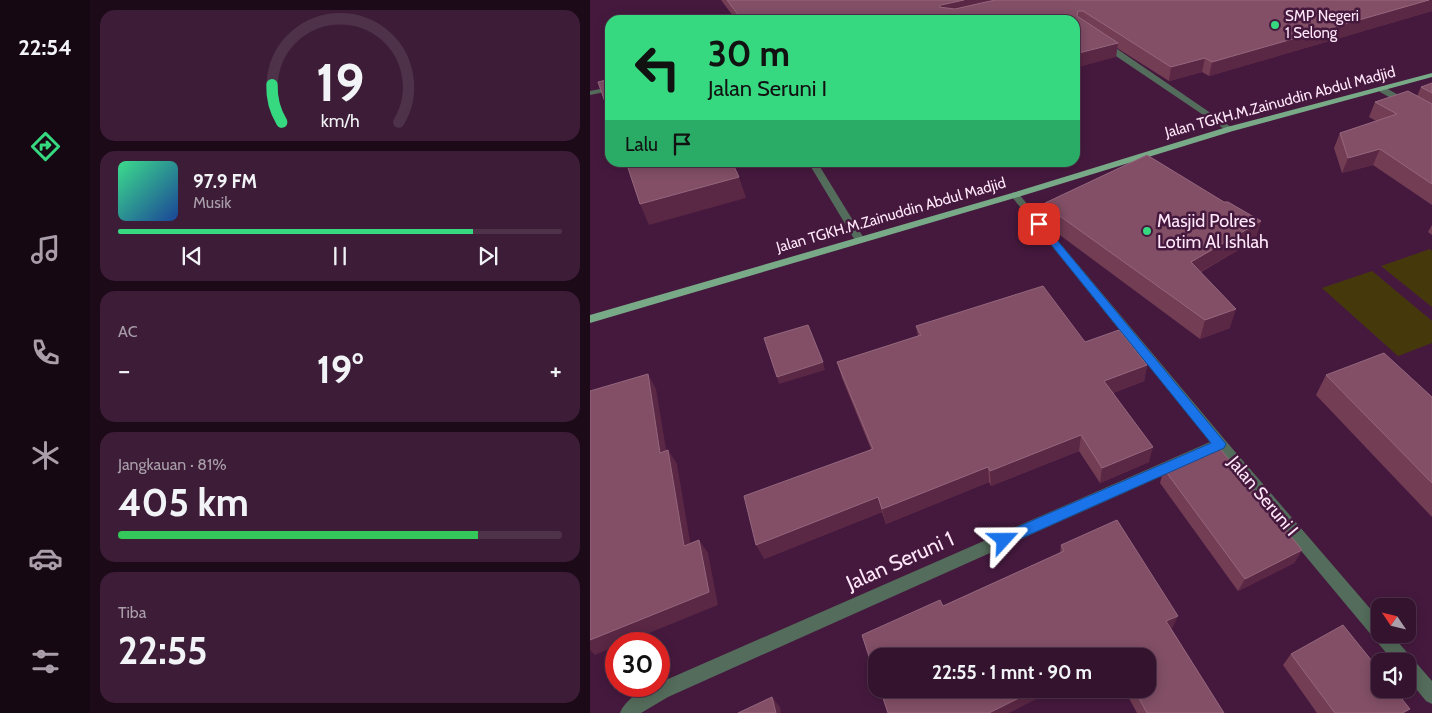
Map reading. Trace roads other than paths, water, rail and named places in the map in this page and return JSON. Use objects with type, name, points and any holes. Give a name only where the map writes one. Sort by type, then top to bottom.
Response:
[{"type":"main road","name":"Jalan TGKH.M.Zainuddin Abdul Madjid","points":[[590,319],[1138,161],[1230,129],[1383,90],[1432,75]]},
{"type":"street","points":[[1095,38],[1230,129]]},
{"type":"street","points":[[590,93],[605,90]]},
{"type":"street","points":[[1383,90],[1432,118]]},
{"type":"street","points":[[815,167],[860,240]]},
{"type":"street","name":"Jalan Seruni I","points":[[1015,195],[1220,444],[1371,623]]},
{"type":"street","name":"Jalan Seruni 1","points":[[629,713],[634,707],[662,691],[1220,444]]},
{"type":"street","name":"Jalan Seruni I","points":[[1388,643],[1397,653]]},
{"type":"street","points":[[1416,676],[1432,695]]},
{"type":"place","name":"SMP Negeri 1 Selong","points":[[1275,25]]},
{"type":"place","name":"Masjid Polres Lotim Al Ishlah","points":[[1147,231]]}]
